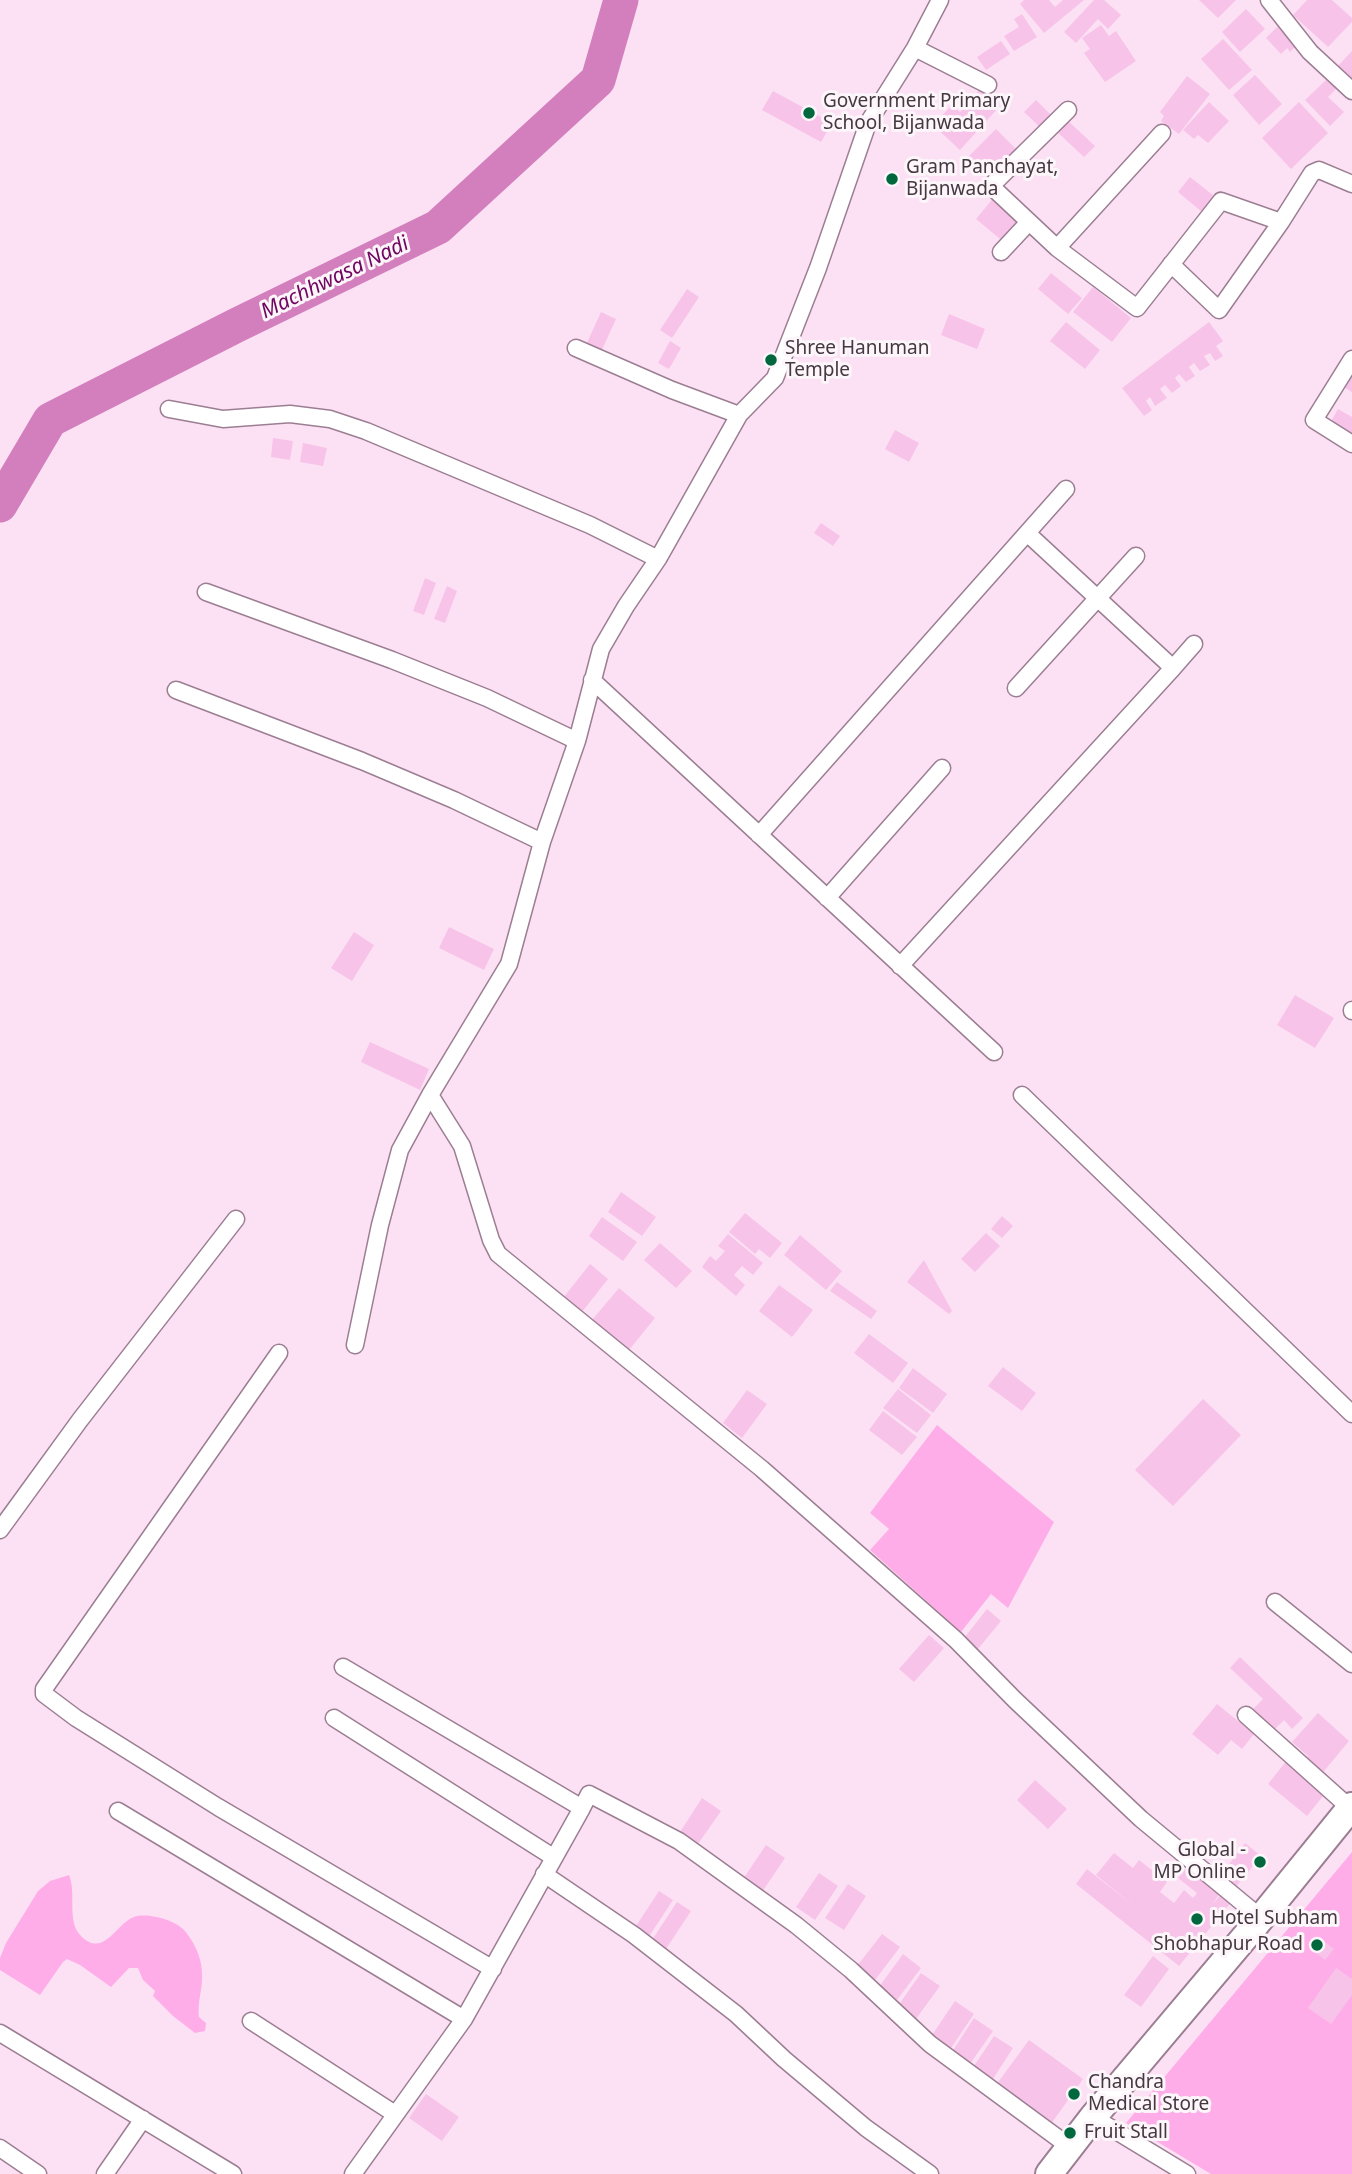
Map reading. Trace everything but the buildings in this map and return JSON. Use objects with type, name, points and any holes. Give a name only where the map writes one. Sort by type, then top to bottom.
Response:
[{"type":"main road","points":[[1049,2174],[1093,2117],[1351,1807]]},
{"type":"street","points":[[355,1345],[380,1225],[400,1150],[430,1094],[509,964],[542,842],[577,741],[601,649],[658,559],[739,415],[775,378],[818,268],[868,123],[915,48],[940,0]]},
{"type":"street","points":[[1270,0],[1310,51],[1352,91]]},
{"type":"street","points":[[915,48],[988,85]]},
{"type":"street","points":[[1068,110],[991,186],[1057,248],[1137,308],[1221,201],[1281,222]]},
{"type":"street","points":[[1057,248],[1162,133]]},
{"type":"street","points":[[1171,264],[1219,310],[1312,173],[1319,170],[1352,184]]},
{"type":"street","points":[[1001,252],[1029,222]]},
{"type":"street","points":[[576,348],[672,390],[739,415]]},
{"type":"street","points":[[1352,359],[1314,420],[1352,444]]},
{"type":"street","points":[[169,409],[223,419],[290,414],[330,419],[366,430],[590,525],[658,559]]},
{"type":"street","points":[[759,835],[1066,489]]},
{"type":"street","points":[[1027,533],[1174,668]]},
{"type":"street","points":[[1016,688],[1136,556]]},
{"type":"street","points":[[206,592],[487,698],[577,741]]},
{"type":"street","points":[[900,966],[1194,644]]},
{"type":"street","points":[[592,680],[994,1052]]},
{"type":"street","points":[[176,690],[362,761],[454,800],[542,842]]},
{"type":"street","points":[[827,898],[942,768]]},
{"type":"street","points":[[430,1094],[462,1146],[491,1240],[498,1254],[762,1469],[956,1640],[1015,1700],[1142,1819],[1261,1918]]},
{"type":"street","points":[[1022,1095],[1352,1414]]},
{"type":"street","points":[[0,1530],[80,1420],[236,1219]]},
{"type":"street","points":[[279,1353],[44,1689],[44,1694],[76,1718],[218,1807],[493,1969]]},
{"type":"street","points":[[1275,1602],[1352,1664]]},
{"type":"street","points":[[343,1667],[582,1808]]},
{"type":"street","points":[[1246,1714],[1351,1807]]},
{"type":"street","points":[[334,1718],[553,1857]]},
{"type":"street","points":[[353,2174],[464,2019],[589,1794],[679,1841],[796,1925],[851,1970],[930,2044],[1070,2147]]},
{"type":"street","points":[[118,1811],[464,2019]]},
{"type":"street","points":[[544,1874],[634,1935],[736,2014],[784,2059],[866,2128],[930,2174]]},
{"type":"street","points":[[251,2021],[395,2114]]},
{"type":"street","points":[[0,2034],[233,2174]]},
{"type":"street","points":[[1093,2117],[1187,2174]]},
{"type":"street","points":[[104,2174],[143,2119]]},
{"type":"street","points":[[0,2148],[38,2174]]},
{"type":"shaded area","points":[[937,1425],[1054,1522],[1008,1608],[991,1594],[961,1632],[870,1550],[889,1529],[870,1513]]},
{"type":"shaded area","points":[[1352,1852],[1352,2174],[1211,2174],[1126,2123]]},
{"type":"shaded area","points":[[69,1875],[74,1923],[81,1936],[89,1942],[103,1942],[127,1920],[140,1916],[160,1918],[184,1930],[195,1946],[201,1964],[199,2017],[206,2023],[205,2031],[195,2033],[173,2016],[153,1996],[155,1991],[143,1980],[138,1968],[129,1968],[111,1987],[67,1959],[40,1995],[0,1970],[0,1958],[6,1943],[38,1891],[50,1881]]},
{"type":"waterway","name":"Machhwasa Nadi","points":[[0,505],[50,420],[438,227],[598,80],[621,0]]},
{"type":"place","name":"Government Primary School, Bijanwada","points":[[809,113]]},
{"type":"place","name":"Gram Panchayat, Bijanwada","points":[[892,179]]},
{"type":"place","name":"Shree Hanuman Temple","points":[[771,360]]},
{"type":"place","name":"Global - MP Online","points":[[1260,1862]]},
{"type":"place","name":"Hotel Subham","points":[[1197,1919]]},
{"type":"place","name":"Shobhapur Road","points":[[1317,1945]]},
{"type":"place","name":"Chandra Medical Store","points":[[1074,2094]]},
{"type":"place","name":"Fruit Stall","points":[[1070,2133]]}]
